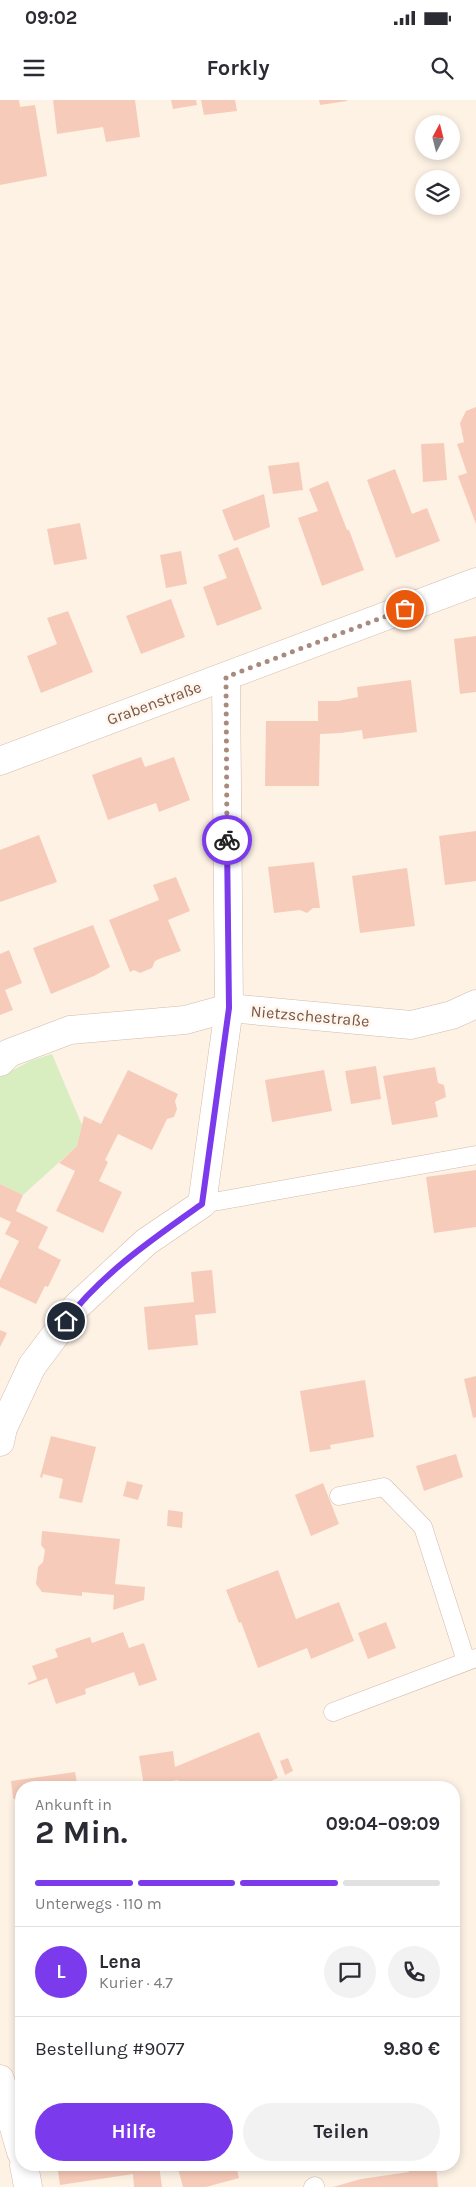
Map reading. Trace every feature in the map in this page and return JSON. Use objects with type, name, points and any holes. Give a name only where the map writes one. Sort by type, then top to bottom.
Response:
[{"type":"street","name":"Grabenstraße","points":[[0,761],[476,582]]},
{"type":"street","points":[[0,1442],[3,1428],[32,1366],[77,1306],[146,1242],[202,1204],[229,1008],[226,677]]},
{"type":"street","name":"Nietzschestraße","points":[[0,1062],[9,1053],[70,1030],[185,1020],[229,1008],[411,1025],[452,1015],[476,1004]]},
{"type":"street","points":[[0,2079],[15,2131]]},
{"type":"street","points":[[25,2171],[28,2187]]},
{"type":"lane","points":[[202,1204],[476,1155]]},
{"type":"lane","points":[[332,1712],[471,1660],[423,1527],[384,1487],[339,1496]]},
{"type":"green space","points":[[52,1054],[82,1125],[77,1146],[23,1195],[0,1184],[0,1077],[30,1061]]},
{"type":"building","points":[[0,100],[19,100],[20,107],[35,105],[47,176],[0,185]]},
{"type":"building","points":[[53,100],[135,100],[140,137],[106,142],[103,127],[57,134]]},
{"type":"building","points":[[171,100],[196,100],[197,105],[173,109]]},
{"type":"building","points":[[201,100],[235,100],[237,111],[204,115]]},
{"type":"building","points":[[319,100],[347,100],[347,101],[320,105]]},
{"type":"building","points":[[476,407],[476,524],[458,476],[467,473],[457,444],[464,442],[460,423],[466,411]]},
{"type":"building","points":[[444,443],[447,480],[423,482],[421,444]]},
{"type":"building","points":[[299,462],[303,490],[273,494],[268,466]]},
{"type":"building","points":[[395,469],[412,514],[427,508],[440,541],[396,558],[367,480]]},
{"type":"building","points":[[328,481],[364,570],[322,586],[298,518],[318,511],[309,489]]},
{"type":"building","points":[[264,494],[270,527],[234,541],[222,510]]},
{"type":"building","points":[[80,523],[87,559],[54,565],[47,529]]},
{"type":"building","points":[[238,547],[262,609],[217,626],[203,587],[227,578],[218,555]]},
{"type":"building","points":[[181,551],[187,584],[166,588],[160,555]]},
{"type":"building","points":[[171,599],[185,637],[141,654],[126,616]]},
{"type":"building","points":[[68,611],[93,672],[41,693],[27,656],[57,644],[47,618]]},
{"type":"building","points":[[476,636],[476,692],[460,694],[454,639]]},
{"type":"building","points":[[411,680],[417,732],[363,739],[362,730],[320,734],[319,786],[265,786],[266,721],[318,721],[318,701],[338,701],[358,697],[357,687]]},
{"type":"building","points":[[141,757],[145,767],[174,757],[190,800],[159,812],[156,803],[108,820],[92,775]]},
{"type":"building","points":[[476,831],[476,881],[445,885],[439,836]]},
{"type":"building","points":[[39,835],[57,882],[0,902],[0,850]]},
{"type":"building","points":[[314,862],[320,908],[313,908],[307,913],[300,910],[274,913],[268,867]]},
{"type":"building","points":[[407,868],[415,926],[360,933],[352,876]]},
{"type":"building","points":[[176,877],[190,911],[168,920],[181,951],[155,961],[152,968],[140,973],[134,970],[130,972],[109,920],[159,900],[153,885]]},
{"type":"building","points":[[93,925],[110,967],[94,976],[51,994],[33,948]]},
{"type":"building","points":[[9,950],[22,983],[5,990],[13,1010],[0,1015],[0,954]]},
{"type":"building","points":[[376,1066],[381,1099],[351,1104],[345,1071]]},
{"type":"building","points":[[435,1067],[438,1083],[444,1085],[446,1097],[435,1102],[438,1117],[392,1125],[383,1076]]},
{"type":"building","points":[[128,1070],[178,1094],[175,1101],[177,1109],[174,1117],[167,1119],[152,1150],[118,1134],[105,1160],[108,1162],[99,1181],[122,1192],[103,1233],[56,1211],[75,1171],[59,1163],[77,1146],[84,1116],[101,1124]]},
{"type":"building","points":[[324,1070],[332,1111],[272,1122],[265,1080]]},
{"type":"building","points":[[476,1170],[476,1227],[434,1233],[426,1177]]},
{"type":"building","points":[[0,1184],[23,1195],[16,1211],[48,1227],[38,1248],[61,1260],[48,1287],[45,1286],[36,1304],[0,1287],[0,1280],[19,1241],[5,1234],[11,1222],[0,1217]]},
{"type":"building","points":[[212,1270],[216,1313],[195,1315],[198,1345],[148,1350],[144,1307],[194,1302],[191,1272]]},
{"type":"building","points":[[0,1330],[7,1333],[0,1347]]},
{"type":"building","points":[[476,1376],[476,1417],[473,1418],[464,1379]]},
{"type":"building","points":[[365,1380],[374,1437],[330,1445],[331,1449],[310,1452],[300,1391]]},
{"type":"building","points":[[51,1436],[96,1447],[82,1503],[59,1498],[63,1479],[43,1474],[42,1478],[40,1477]]},
{"type":"building","points":[[456,1454],[463,1477],[424,1491],[416,1466]]},
{"type":"building","points":[[127,1481],[143,1485],[138,1500],[123,1496]]},
{"type":"building","points":[[323,1483],[339,1524],[311,1536],[295,1495]]},
{"type":"building","points":[[168,1510],[183,1512],[182,1528],[167,1526]]},
{"type":"building","points":[[42,1531],[120,1539],[115,1584],[145,1587],[144,1600],[113,1610],[114,1595],[82,1592],[82,1596],[42,1592],[36,1584],[38,1567],[43,1562],[45,1550],[41,1545]]},
{"type":"building","points":[[278,1570],[296,1619],[339,1602],[354,1641],[311,1659],[307,1648],[258,1668],[241,1622],[239,1623],[226,1590]]},
{"type":"building","points":[[386,1622],[396,1648],[368,1659],[358,1633]]},
{"type":"building","points":[[123,1632],[129,1648],[144,1643],[157,1680],[139,1686],[134,1672],[85,1689],[86,1694],[56,1704],[47,1678],[28,1685],[28,1683],[37,1679],[32,1666],[58,1657],[55,1649],[90,1637],[92,1643]]},
{"type":"building","points":[[259,1732],[278,1778],[271,1781],[143,1781],[139,1756],[173,1751],[175,1767]]},
{"type":"building","points":[[288,1758],[293,1771],[285,1775],[280,1761]]},
{"type":"building","points":[[75,1772],[77,1781],[15,1781],[15,1800],[13,1798],[11,1781]]},
{"type":"building","points":[[58,2171],[160,2171],[162,2187],[134,2187],[133,2174],[60,2185]]},
{"type":"building","points":[[179,2171],[237,2171],[239,2178],[206,2187],[183,2187]]},
{"type":"building","points":[[437,2171],[438,2187],[333,2187],[361,2179],[409,2172]]},
{"type":"way so far","points":[[227,840],[226,677],[405,609]]},
{"type":"route","points":[[66,1321],[77,1306],[146,1242],[202,1204],[229,1008],[227,840]]}]
